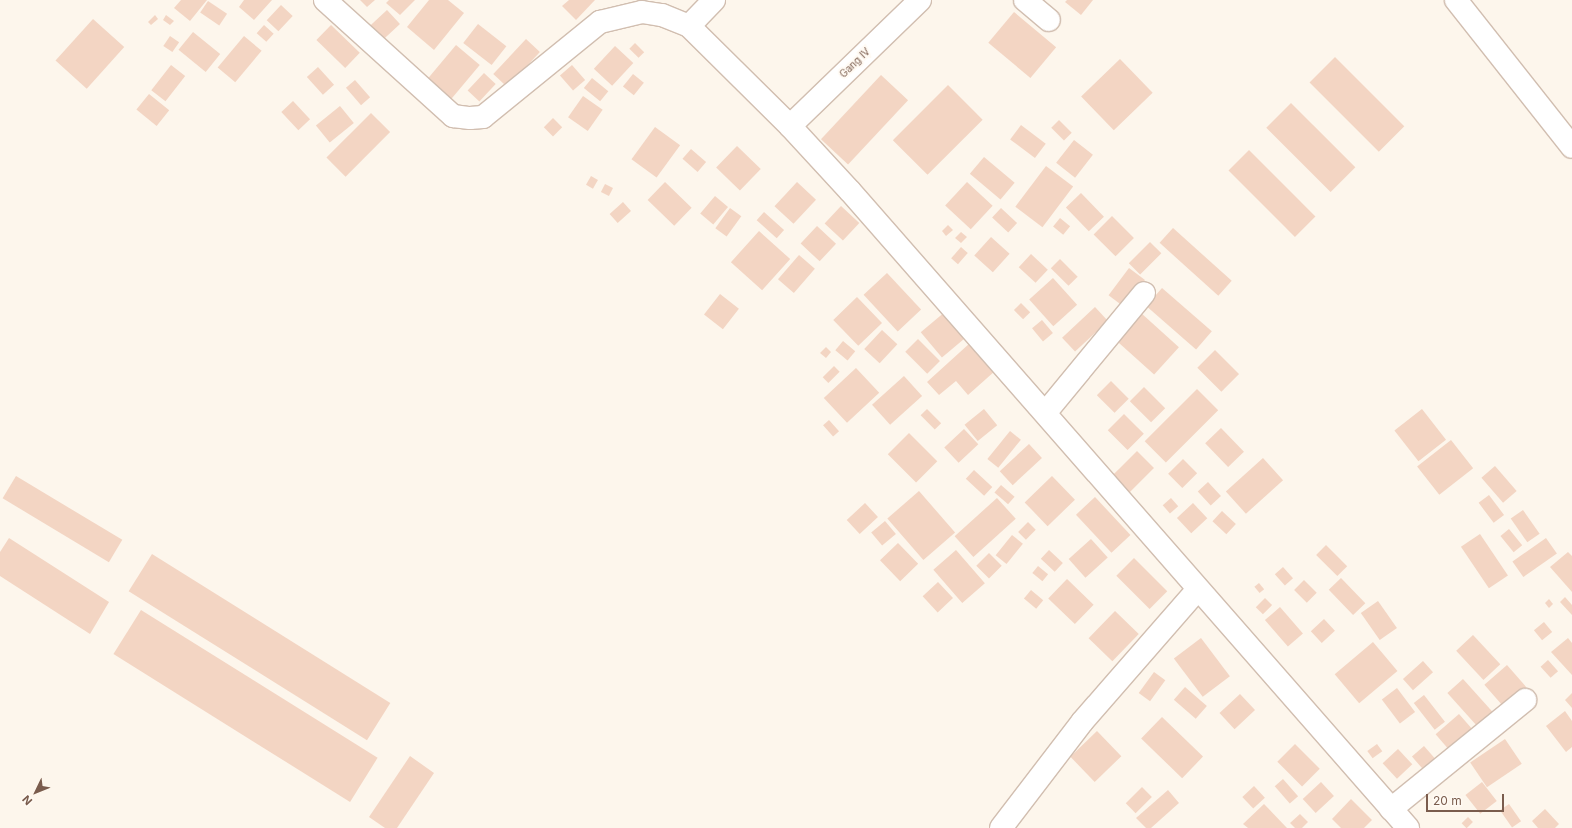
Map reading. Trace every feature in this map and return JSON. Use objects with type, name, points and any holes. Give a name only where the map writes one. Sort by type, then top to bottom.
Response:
[{"type":"street","points":[[325,0],[453,116],[470,118],[483,117],[600,22],[642,12],[662,15],[689,26],[790,126],[1046,412],[1198,589],[1408,828]]},
{"type":"street","points":[[689,26],[714,0]]},
{"type":"street","name":"Gang IV","points":[[790,126],[920,0]]},
{"type":"street","points":[[1025,0],[1049,20]]},
{"type":"street","points":[[1456,0],[1572,147]]},
{"type":"street","points":[[1046,412],[1144,293]]},
{"type":"street","points":[[1001,828],[1082,722],[1198,589]]},
{"type":"street","points":[[1391,809],[1526,700]]},
{"type":"building","points":[[181,0],[207,0],[190,21],[174,8]]},
{"type":"building","points":[[244,0],[272,0],[254,20],[239,7]]},
{"type":"building","points":[[360,0],[375,0],[367,7]]},
{"type":"building","points":[[389,0],[415,0],[400,15],[386,3]]},
{"type":"building","points":[[429,0],[448,0],[464,13],[434,50],[407,27]]},
{"type":"building","points":[[569,0],[595,0],[576,20],[562,6]]},
{"type":"building","points":[[1067,0],[1093,0],[1081,15],[1065,2]]},
{"type":"building","points":[[208,1],[227,14],[219,25],[200,13]]},
{"type":"building","points":[[281,5],[293,16],[278,31],[267,20]]},
{"type":"building","points":[[387,10],[400,24],[379,43],[367,29]]},
{"type":"building","points":[[1014,12],[1056,47],[1030,78],[988,43]]},
{"type":"building","points":[[155,15],[158,19],[151,25],[148,22]]},
{"type":"building","points":[[166,15],[174,21],[170,25],[163,20]]},
{"type":"building","points":[[93,19],[124,47],[87,89],[56,61]]},
{"type":"building","points":[[478,24],[506,46],[492,65],[463,43]]},
{"type":"building","points":[[264,25],[274,34],[266,42],[257,33]]},
{"type":"building","points":[[331,25],[360,53],[345,68],[316,40]]},
{"type":"building","points":[[193,32],[220,54],[206,72],[179,50]]},
{"type":"building","points":[[170,36],[179,42],[172,52],[163,46]]},
{"type":"building","points":[[244,36],[262,51],[235,82],[218,67]]},
{"type":"building","points":[[526,39],[540,52],[507,87],[493,74]]},
{"type":"building","points":[[635,43],[644,52],[639,58],[629,49]]},
{"type":"building","points":[[456,45],[480,65],[451,99],[428,79]]},
{"type":"building","points":[[615,46],[633,63],[612,86],[594,69]]},
{"type":"building","points":[[1335,57],[1404,126],[1379,152],[1310,82]]},
{"type":"building","points":[[1120,59],[1153,93],[1114,130],[1081,97]]},
{"type":"building","points":[[171,65],[185,76],[165,101],[151,90]]},
{"type":"building","points":[[572,65],[585,80],[573,91],[560,75]]},
{"type":"building","points":[[318,67],[334,85],[323,95],[307,77]]},
{"type":"building","points":[[484,73],[496,84],[479,101],[468,91]]},
{"type":"building","points":[[633,74],[644,83],[634,95],[623,86]]},
{"type":"building","points":[[881,75],[908,100],[848,165],[821,139]]},
{"type":"building","points":[[592,78],[608,91],[600,101],[584,88]]},
{"type":"building","points":[[355,80],[370,97],[361,105],[346,88]]},
{"type":"building","points":[[948,85],[983,120],[927,175],[893,140]]},
{"type":"building","points":[[149,94],[169,110],[157,126],[136,110]]},
{"type":"building","points":[[583,96],[603,110],[588,131],[568,117]]},
{"type":"building","points":[[293,101],[310,119],[298,130],[281,112]]},
{"type":"building","points":[[1291,103],[1355,167],[1331,192],[1266,128]]},
{"type":"building","points":[[340,106],[354,123],[330,143],[316,126]]},
{"type":"building","points":[[371,113],[390,132],[346,177],[326,158]]},
{"type":"building","points":[[553,118],[562,127],[553,136],[544,127]]},
{"type":"building","points":[[1059,120],[1072,133],[1064,141],[1051,128]]},
{"type":"building","points":[[1021,125],[1046,144],[1035,158],[1010,139]]},
{"type":"building","points":[[655,127],[680,145],[657,178],[631,159]]},
{"type":"building","points":[[1074,140],[1093,155],[1075,178],[1056,163]]},
{"type":"building","points":[[737,146],[761,169],[740,191],[716,168]]},
{"type":"building","points":[[691,149],[706,162],[698,172],[682,159]]},
{"type":"building","points":[[1249,150],[1315,216],[1295,237],[1228,171]]},
{"type":"building","points":[[984,157],[1015,183],[1001,200],[970,174]]},
{"type":"building","points":[[1046,166],[1073,186],[1042,227],[1015,207]]},
{"type":"building","points":[[591,176],[598,180],[593,189],[586,185]]},
{"type":"building","points":[[665,182],[692,208],[674,226],[648,200]]},
{"type":"building","points":[[797,182],[816,200],[794,224],[774,206]]},
{"type":"building","points":[[967,182],[993,206],[971,229],[945,205]]},
{"type":"building","points":[[605,184],[613,188],[609,196],[601,192]]},
{"type":"building","points":[[1081,193],[1104,217],[1089,231],[1066,208]]},
{"type":"building","points":[[715,196],[728,207],[713,225],[700,214]]},
{"type":"building","points":[[623,202],[631,211],[618,223],[610,214]]},
{"type":"building","points":[[841,206],[859,223],[843,241],[825,224]]},
{"type":"building","points":[[730,208],[741,216],[727,236],[715,228]]},
{"type":"building","points":[[1001,208],[1017,223],[1008,233],[992,218]]},
{"type":"building","points":[[764,212],[784,230],[777,238],[757,220]]},
{"type":"building","points":[[1112,216],[1134,238],[1116,256],[1094,234]]},
{"type":"building","points":[[1060,218],[1070,226],[1063,235],[1053,227]]},
{"type":"building","points":[[948,225],[953,230],[946,236],[942,231]]},
{"type":"building","points":[[817,226],[836,244],[820,261],[801,244]]},
{"type":"building","points":[[1173,228],[1232,281],[1218,296],[1160,243]]},
{"type":"building","points":[[759,231],[790,259],[762,290],[731,262]]},
{"type":"building","points":[[961,232],[967,237],[961,243],[955,238]]},
{"type":"building","points":[[991,237],[1010,254],[993,272],[974,256]]},
{"type":"building","points":[[1150,242],[1161,253],[1140,275],[1129,263]]},
{"type":"building","points":[[961,247],[968,253],[958,264],[951,258]]},
{"type":"building","points":[[1031,254],[1048,270],[1036,283],[1019,267]]},
{"type":"building","points":[[799,255],[815,269],[794,293],[778,279]]},
{"type":"building","points":[[1060,259],[1078,277],[1068,286],[1051,268]]},
{"type":"building","points":[[1129,268],[1145,280],[1125,307],[1109,295]]},
{"type":"building","points":[[887,273],[921,310],[898,331],[864,295]]},
{"type":"building","points":[[1053,278],[1077,305],[1053,326],[1029,299]]},
{"type":"building","points":[[1162,288],[1212,331],[1196,349],[1146,306]]},
{"type":"building","points":[[720,294],[739,309],[723,329],[704,314]]},
{"type":"building","points":[[857,297],[882,323],[858,346],[833,320]]},
{"type":"building","points":[[1021,303],[1030,312],[1023,319],[1014,310]]},
{"type":"building","points":[[1095,307],[1108,321],[1075,352],[1062,338]]},
{"type":"building","points":[[946,311],[967,336],[942,357],[921,332]]},
{"type":"building","points":[[1141,313],[1179,347],[1154,375],[1116,340]]},
{"type":"building","points":[[1042,320],[1053,333],[1043,341],[1032,328]]},
{"type":"building","points":[[882,330],[897,344],[880,363],[864,349]]},
{"type":"building","points":[[918,339],[940,361],[927,374],[905,352]]},
{"type":"building","points":[[843,341],[855,351],[848,360],[835,350]]},
{"type":"building","points":[[970,343],[995,371],[968,395],[956,381],[939,395],[927,382]]},
{"type":"building","points":[[826,347],[831,352],[826,358],[820,353]]},
{"type":"building","points":[[1215,350],[1239,374],[1221,392],[1197,368]]},
{"type":"building","points":[[834,366],[840,372],[828,383],[823,377]]},
{"type":"building","points":[[856,368],[879,393],[847,423],[824,398]]},
{"type":"building","points":[[904,376],[922,396],[890,425],[872,405]]},
{"type":"building","points":[[1111,381],[1129,399],[1115,413],[1097,395]]},
{"type":"building","points":[[1144,387],[1165,408],[1151,422],[1130,401]]},
{"type":"building","points":[[1197,389],[1218,410],[1166,463],[1145,441]]},
{"type":"building","points":[[927,409],[941,423],[935,430],[921,415]]},
{"type":"building","points":[[984,409],[997,425],[978,441],[965,425]]},
{"type":"building","points":[[1422,409],[1446,440],[1418,461],[1394,431]]},
{"type":"building","points":[[1124,414],[1144,434],[1128,450],[1108,430]]},
{"type":"building","points":[[829,420],[839,431],[833,437],[823,425]]},
{"type":"building","points":[[1221,428],[1244,452],[1228,467],[1205,443]]},
{"type":"building","points":[[964,429],[978,444],[959,463],[944,447]]},
{"type":"building","points":[[1010,431],[1021,440],[998,468],[987,459]]},
{"type":"building","points":[[909,433],[937,461],[916,482],[888,454]]},
{"type":"building","points":[[1451,440],[1473,468],[1439,495],[1417,466]]},
{"type":"building","points":[[1029,444],[1042,458],[1013,485],[1000,471]]},
{"type":"building","points":[[1137,451],[1154,468],[1126,496],[1109,479]]},
{"type":"building","points":[[1263,458],[1283,480],[1246,514],[1226,491]]},
{"type":"building","points":[[1183,459],[1197,473],[1182,488],[1168,474]]},
{"type":"building","points":[[1495,466],[1517,491],[1503,503],[1481,478]]},
{"type":"building","points":[[974,470],[992,487],[984,496],[966,479]]},
{"type":"building","points":[[16,476],[122,540],[109,562],[3,498]]},
{"type":"building","points":[[1052,476],[1075,500],[1048,526],[1025,502]]},
{"type":"building","points":[[1208,482],[1221,496],[1211,505],[1198,492]]},
{"type":"building","points":[[1001,485],[1015,497],[1008,504],[994,493]]},
{"type":"building","points":[[919,491],[955,533],[923,560],[887,519]]},
{"type":"building","points":[[1489,495],[1504,515],[1494,523],[1479,503]]},
{"type":"building","points":[[1095,497],[1130,535],[1111,553],[1076,515]]},
{"type":"building","points":[[997,498],[1016,519],[973,557],[955,536]]},
{"type":"building","points":[[1171,498],[1178,506],[1170,514],[1163,505]]},
{"type":"building","points":[[865,503],[878,517],[860,534],[847,520]]},
{"type":"building","points":[[1193,503],[1207,518],[1191,533],[1177,518]]},
{"type":"building","points":[[1523,510],[1540,534],[1527,542],[1511,519]]},
{"type":"building","points":[[1222,511],[1236,524],[1226,534],[1212,521]]},
{"type":"building","points":[[885,521],[896,534],[882,546],[871,533]]},
{"type":"building","points":[[1028,522],[1036,530],[1026,540],[1018,532]]},
{"type":"building","points":[[1509,529],[1522,545],[1514,552],[1500,536]]},
{"type":"building","points":[[1480,534],[1508,575],[1489,588],[1461,547]]},
{"type":"building","points":[[1012,535],[1023,544],[1007,564],[996,555]]},
{"type":"building","points":[[9,538],[109,602],[90,634],[0,576],[0,552]]},
{"type":"building","points":[[1546,538],[1557,554],[1523,577],[1512,562]]},
{"type":"building","points":[[1091,539],[1108,558],[1085,578],[1069,559]]},
{"type":"building","points":[[898,543],[918,564],[900,581],[880,560]]},
{"type":"building","points":[[1326,545],[1347,566],[1337,576],[1316,555]]},
{"type":"building","points":[[956,550],[985,583],[962,603],[933,570]]},
{"type":"building","points":[[1049,550],[1063,563],[1055,572],[1041,559]]},
{"type":"building","points":[[1568,552],[1572,556],[1572,592],[1550,567]]},
{"type":"building","points":[[989,553],[1002,566],[989,578],[976,566]]},
{"type":"building","points":[[152,554],[390,703],[367,740],[129,591]]},
{"type":"building","points":[[1134,558],[1167,591],[1150,609],[1116,576]]},
{"type":"building","points":[[1038,566],[1048,574],[1042,581],[1032,573]]},
{"type":"building","points":[[1283,567],[1293,578],[1285,586],[1275,574]]},
{"type":"building","points":[[1341,578],[1365,603],[1353,615],[1329,590]]},
{"type":"building","points":[[1067,579],[1094,605],[1075,624],[1048,598]]},
{"type":"building","points":[[1304,580],[1317,593],[1307,603],[1294,590]]},
{"type":"building","points":[[938,582],[953,598],[938,612],[923,596]]},
{"type":"building","points":[[1259,583],[1264,589],[1260,593],[1254,587]]},
{"type":"building","points":[[1031,590],[1043,600],[1036,609],[1024,598]]},
{"type":"building","points":[[1565,597],[1572,605],[1572,615],[1560,602]]},
{"type":"building","points":[[1265,598],[1272,605],[1263,614],[1256,607]]},
{"type":"building","points":[[1549,599],[1553,604],[1549,608],[1545,603]]},
{"type":"building","points":[[1378,601],[1397,628],[1380,640],[1361,613]]},
{"type":"building","points":[[1280,607],[1303,633],[1288,647],[1265,620]]},
{"type":"building","points":[[141,610],[378,758],[350,802],[113,654]]},
{"type":"building","points":[[1115,611],[1139,634],[1112,661],[1089,638]]},
{"type":"building","points":[[1324,619],[1335,631],[1322,643],[1311,631]]},
{"type":"building","points":[[1544,622],[1552,632],[1542,640],[1534,630]]},
{"type":"building","points":[[1473,635],[1500,664],[1483,680],[1456,651]]},
{"type":"building","points":[[1201,638],[1230,676],[1203,697],[1174,658]]},
{"type":"building","points":[[1568,638],[1572,643],[1572,675],[1551,652]]},
{"type":"building","points":[[1373,642],[1397,671],[1359,703],[1335,674]]},
{"type":"building","points":[[1548,660],[1558,671],[1551,678],[1541,667]]},
{"type":"building","points":[[1423,661],[1433,672],[1413,690],[1403,679]]},
{"type":"building","points":[[1507,665],[1527,688],[1504,707],[1484,685]]},
{"type":"building","points":[[1154,672],[1165,680],[1150,701],[1139,693]]},
{"type":"building","points":[[1463,679],[1493,712],[1478,726],[1447,693]]},
{"type":"building","points":[[1185,687],[1207,706],[1196,719],[1174,700]]},
{"type":"building","points":[[1397,688],[1415,712],[1400,723],[1382,699]]},
{"type":"building","points":[[1572,693],[1572,708],[1565,700]]},
{"type":"building","points":[[1240,694],[1255,710],[1235,729],[1220,713]]},
{"type":"building","points":[[1424,695],[1445,722],[1435,730],[1414,703]]},
{"type":"building","points":[[1565,711],[1572,721],[1572,747],[1566,752],[1546,726]]},
{"type":"building","points":[[1459,714],[1474,731],[1451,752],[1436,734]]},
{"type":"building","points":[[1162,717],[1203,757],[1182,778],[1141,739]]},
{"type":"building","points":[[1097,731],[1121,756],[1095,782],[1070,757]]},
{"type":"building","points":[[1505,739],[1522,764],[1487,787],[1470,762]]},
{"type":"building","points":[[1295,744],[1320,769],[1302,786],[1277,762]]},
{"type":"building","points":[[1377,744],[1382,751],[1373,758],[1367,751]]},
{"type":"building","points":[[1424,746],[1436,760],[1424,770],[1412,756]]},
{"type":"building","points":[[1398,749],[1412,764],[1397,779],[1383,763]]},
{"type":"building","points":[[410,756],[434,773],[397,828],[385,828],[369,817]]},
{"type":"building","points":[[1283,779],[1298,796],[1290,804],[1275,786]]},
{"type":"building","points":[[1321,782],[1334,796],[1316,813],[1303,799]]},
{"type":"building","points":[[1482,782],[1497,801],[1480,814],[1465,795]]},
{"type":"building","points":[[1254,786],[1265,798],[1253,809],[1242,797]]},
{"type":"building","points":[[1142,787],[1152,797],[1136,813],[1126,803]]},
{"type":"building","points":[[1168,790],[1179,803],[1151,828],[1146,828],[1136,818]]},
{"type":"building","points":[[1351,799],[1372,820],[1364,828],[1341,828],[1332,819]]},
{"type":"building","points":[[1264,804],[1287,828],[1248,828],[1243,824]]},
{"type":"building","points":[[1509,804],[1521,821],[1512,828],[1500,810]]},
{"type":"building","points":[[1545,809],[1559,824],[1555,828],[1538,828],[1532,821]]},
{"type":"building","points":[[1300,814],[1308,822],[1302,828],[1295,828],[1290,823]]},
{"type":"building","points":[[1468,817],[1473,822],[1467,828],[1462,823]]}]
